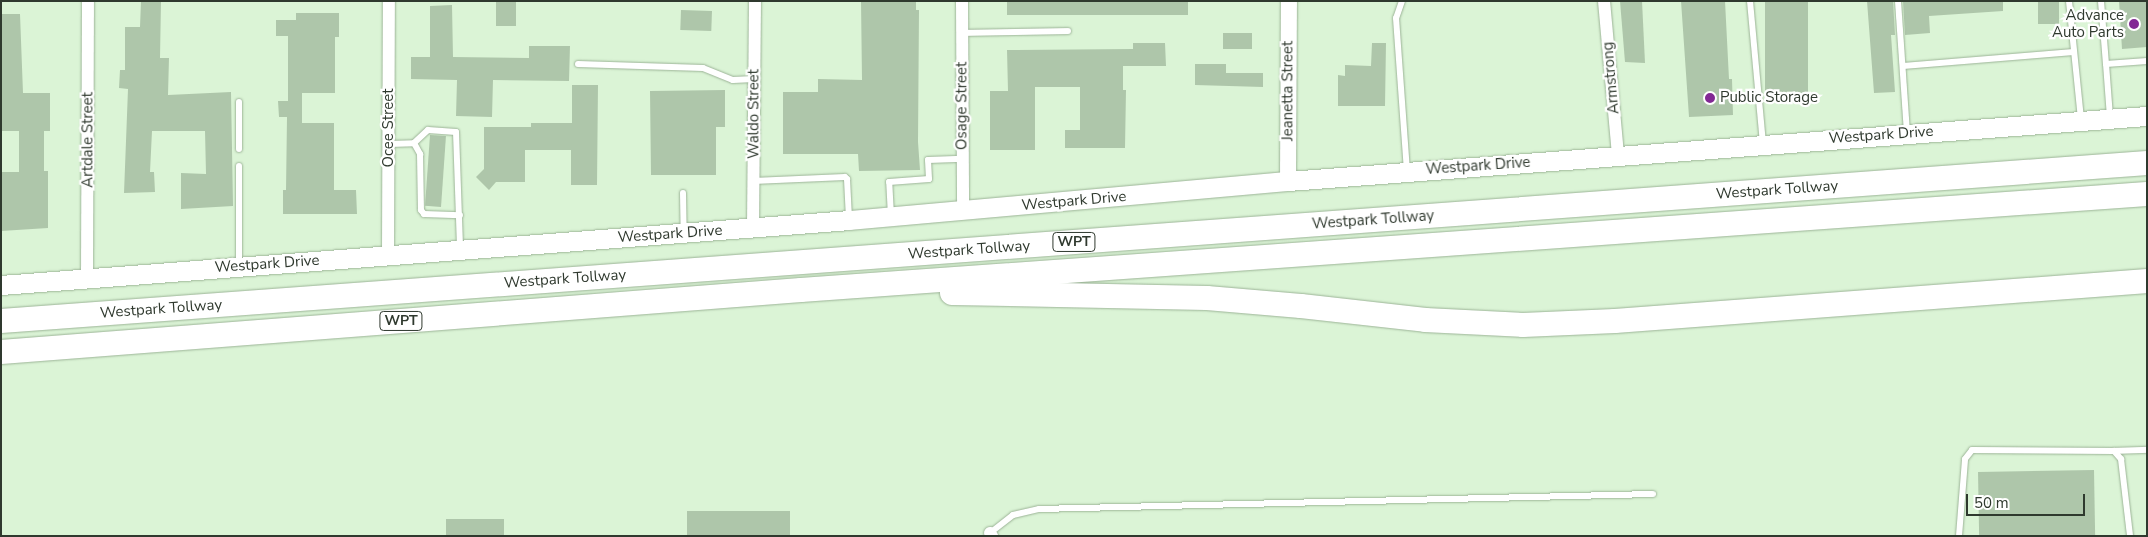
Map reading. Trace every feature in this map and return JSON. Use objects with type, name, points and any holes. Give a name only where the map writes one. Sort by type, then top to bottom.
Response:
[{"type":"highway","name":"Westpark Tollway","points":[[1,321],[2147,163]]},
{"type":"highway","name":"Westpark Tollway","points":[[1,352],[800,290],[2147,194]]},
{"type":"highway","points":[[800,290],[1207,298],[1425,320],[1523,325],[1625,320],[2147,281]]},
{"type":"main road","name":"Westpark Drive","points":[[1,285],[891,217],[1288,181],[1618,155],[2147,116]]},
{"type":"street","name":"Artdale Street","points":[[87,278],[88,1]]},
{"type":"street","name":"Ocee Street","points":[[388,255],[389,1]]},
{"type":"street","name":"Waldo Street","points":[[753,228],[755,1]]},
{"type":"street","name":"Osage Street","points":[[962,1],[963,211]]},
{"type":"street","name":"Jeanetta Street","points":[[1288,181],[1289,1]]},
{"type":"street","name":"Armstrong","points":[[1604,1],[1618,155]]},
{"type":"lane","points":[[1402,1],[1396,18],[1406,172]]},
{"type":"lane","points":[[1750,1],[1763,144]]},
{"type":"lane","points":[[1898,1],[1907,133]]},
{"type":"lane","points":[[2069,1],[2081,120]]},
{"type":"lane","points":[[2101,1],[2110,118]]},
{"type":"lane","points":[[962,33],[1068,31]]},
{"type":"lane","points":[[1903,66],[2073,52]]},
{"type":"lane","points":[[2106,64],[2147,61]]},
{"type":"lane","points":[[578,64],[702,68],[733,80],[754,79]]},
{"type":"lane","points":[[239,102],[239,149]]},
{"type":"lane","points":[[389,144],[414,143],[428,130],[456,132],[460,250]]},
{"type":"lane","points":[[414,143],[420,154],[421,210],[424,214],[460,215]]},
{"type":"lane","points":[[891,217],[889,182],[929,179],[928,160],[962,159]]},
{"type":"lane","points":[[239,166],[239,266]]},
{"type":"lane","points":[[753,180],[845,177],[847,179],[849,220]]},
{"type":"lane","points":[[683,193],[684,233]]},
{"type":"lane","points":[[1959,536],[1965,459],[1972,450],[2147,450]]},
{"type":"lane","points":[[2114,451],[2121,459],[2130,536]]},
{"type":"lane","points":[[991,535],[1013,515],[1039,509],[1653,494]]},
{"type":"building","points":[[141,1],[161,1],[160,58],[169,58],[168,95],[231,92],[233,206],[181,209],[181,173],[206,174],[205,131],[152,131],[150,172],[154,172],[155,192],[124,193],[128,89],[119,88],[120,70],[125,70],[125,27],[140,27]]},
{"type":"building","points":[[496,1],[516,1],[516,26],[496,26]]},
{"type":"building","points":[[861,1],[916,1],[916,10],[919,10],[918,142],[920,170],[859,171],[858,154],[783,154],[783,92],[818,92],[818,79],[862,80]]},
{"type":"building","points":[[1007,1],[1188,1],[1188,15],[1007,15]]},
{"type":"building","points":[[1620,1],[1642,1],[1645,63],[1625,62]]},
{"type":"building","points":[[1681,1],[1725,1],[1729,79],[1732,79],[1733,115],[1689,117]]},
{"type":"building","points":[[1765,1],[1808,1],[1808,96],[1765,96]]},
{"type":"building","points":[[1867,1],[1893,1],[1895,35],[1891,35],[1895,92],[1874,93]]},
{"type":"building","points":[[1903,1],[2003,1],[2003,11],[1929,16],[1930,33],[1905,35]]},
{"type":"building","points":[[2038,1],[2059,1],[2059,24],[2038,24]]},
{"type":"building","name":"Advance Auto Parts","points":[[2119,1],[2147,1],[2147,47],[2122,49]]},
{"type":"building","points":[[452,5],[453,57],[529,58],[529,46],[570,46],[569,81],[493,80],[492,117],[456,116],[457,80],[411,79],[411,57],[430,57],[430,6]]},
{"type":"building","points":[[681,10],[712,11],[711,31],[680,30]]},
{"type":"building","points":[[296,13],[339,13],[339,37],[335,37],[335,93],[302,93],[302,123],[334,123],[334,190],[356,190],[357,214],[283,214],[283,190],[286,190],[287,117],[279,117],[278,101],[288,101],[288,36],[276,36],[276,20],[296,20]]},
{"type":"building","points":[[1,14],[20,14],[23,93],[50,93],[50,131],[44,131],[44,171],[48,171],[48,228],[1,231],[1,172],[19,172],[19,131],[1,131]]},
{"type":"building","points":[[1223,33],[1252,33],[1252,49],[1223,49]]},
{"type":"building","points":[[1133,43],[1165,43],[1166,66],[1123,66],[1123,90],[1126,90],[1125,148],[1065,148],[1065,130],[1080,130],[1080,87],[1035,87],[1035,150],[990,150],[990,91],[1008,91],[1007,50],[1133,49]]},
{"type":"building","points":[[1372,43],[1386,43],[1385,106],[1338,106],[1338,75],[1345,76],[1345,65],[1371,66]]},
{"type":"building","points":[[1195,64],[1226,64],[1226,73],[1263,73],[1263,87],[1195,85]]},
{"type":"building","points":[[572,85],[598,85],[597,185],[571,185],[571,150],[525,150],[525,182],[496,182],[489,190],[476,177],[484,169],[484,127],[531,127],[531,123],[572,123]]},
{"type":"building","points":[[725,90],[725,127],[716,127],[716,175],[651,175],[650,91]]},
{"type":"building","points":[[430,135],[446,136],[441,207],[425,206]]},
{"type":"building","points":[[2094,470],[2095,536],[1979,536],[1978,472]]},
{"type":"building","points":[[687,511],[790,511],[790,536],[687,536]]},
{"type":"building","points":[[446,519],[504,519],[504,536],[446,536]]},
{"type":"place","name":"Advance Auto Parts","points":[[2134,24]]},
{"type":"place","name":"Public Storage","points":[[1710,98]]}]
